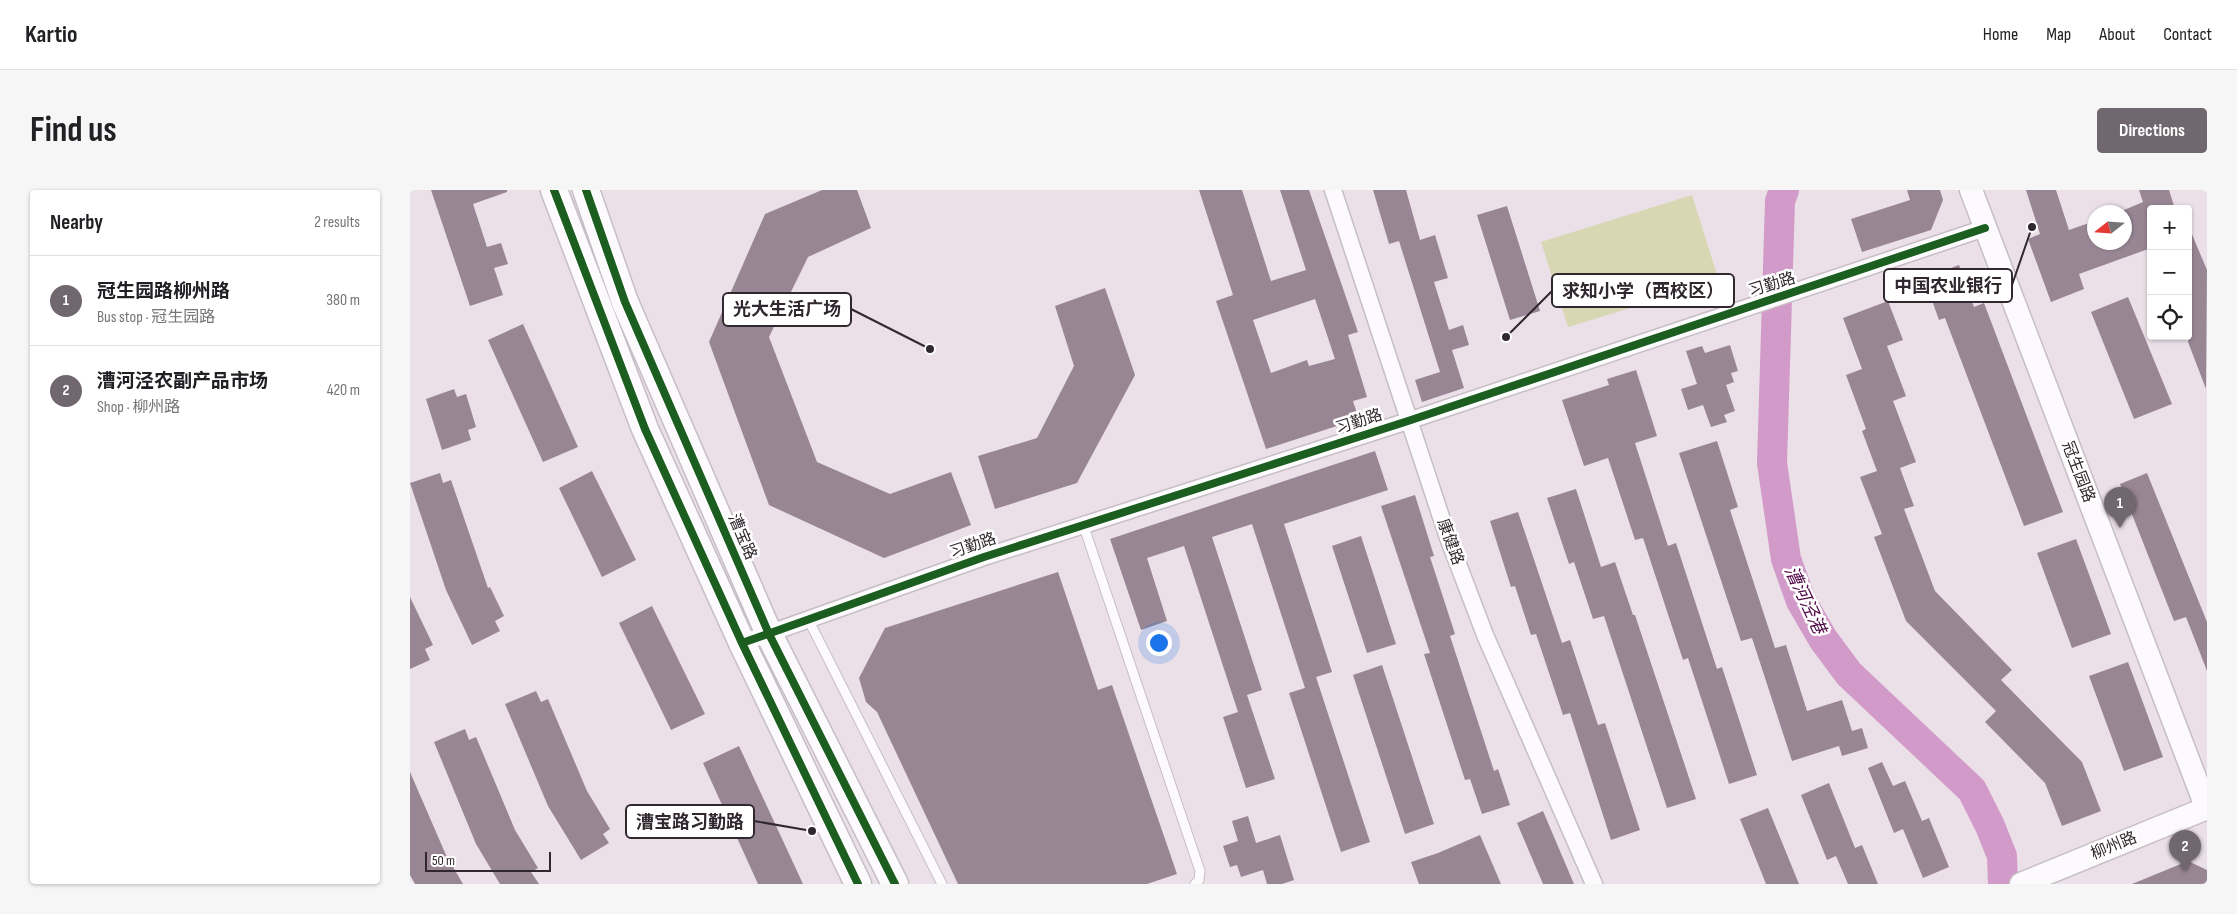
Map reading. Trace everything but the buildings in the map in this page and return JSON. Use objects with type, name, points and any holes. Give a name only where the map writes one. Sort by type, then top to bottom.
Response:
[{"type":"main road","points":[[554,190],[645,429],[742,642],[858,884]]},
{"type":"main road","name":"漕宝路","points":[[586,190],[625,302],[769,634],[895,884]]},
{"type":"street","name":"康健路","points":[[1333,190],[1447,535],[1485,635],[1594,884]]},
{"type":"street","name":"冠生园路","points":[[1971,190],[2207,809]]},
{"type":"street","name":"习勤路","points":[[742,642],[769,634],[900,585],[1083,524],[1408,421],[1985,228]]},
{"type":"street","name":"柳州路","points":[[2029,881],[2207,809]]},
{"type":"lane","points":[[1083,524],[1200,871],[1199,880],[1195,884]]},
{"type":"lane","points":[[808,619],[942,884]]},
{"type":"green space","points":[[1692,195],[1719,281],[1568,327],[1541,242]]},
{"type":"waterway","name":"漕河泾港","points":[[1784,190],[1780,201],[1772,463],[1786,559],[1801,601],[1823,639],[1849,674],[1972,790],[2002,856],[2003,884]]},
{"type":"cycle path","points":[[554,190],[645,429],[742,643],[858,884]]},
{"type":"cycle path","points":[[586,190],[625,302],[769,634],[895,884]]},
{"type":"cycle path","points":[[742,643],[984,557],[1408,421],[1985,228]]},
{"type":"place","name":"中国农业银行","points":[[2032,227]]},
{"type":"place","name":"求知小学（西校区）","points":[[1506,337]]},
{"type":"place","name":"光大生活广场","points":[[930,349]]},
{"type":"place","name":"冠生园路柳州路","points":[[2120,528]]},
{"type":"place","name":"漕宝路习勤路","points":[[812,831]]},
{"type":"place","name":"漕河泾农副产品市场","points":[[2185,871]]}]
